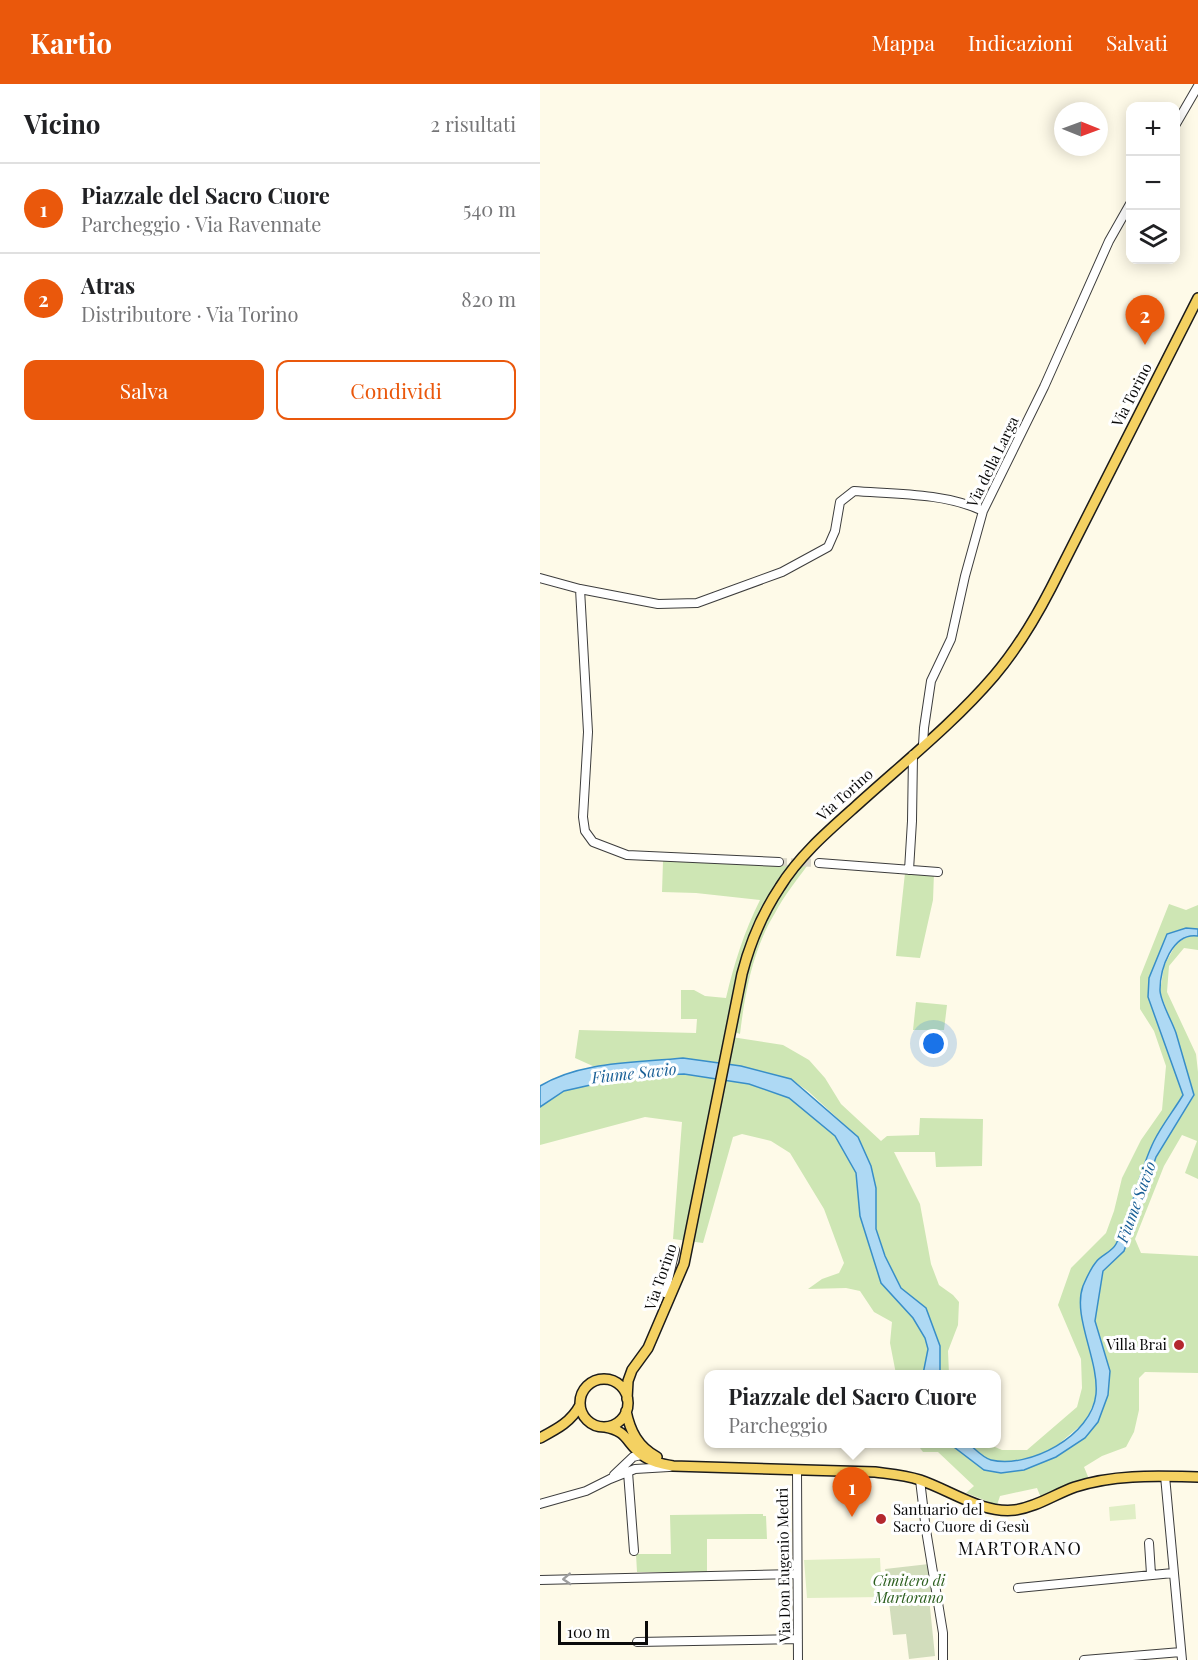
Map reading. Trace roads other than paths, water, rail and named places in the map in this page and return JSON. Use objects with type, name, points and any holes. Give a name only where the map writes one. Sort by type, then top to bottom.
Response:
[{"type":"main road","name":"Via Torino","points":[[627,1399],[628,1382],[632,1370],[648,1348],[684,1264],[737,997],[747,953],[755,933],[780,885],[800,860],[993,677],[1027,631],[1198,298]]},
{"type":"main road","points":[[540,1438],[572,1419],[580,1405],[583,1392],[591,1383],[620,1376],[632,1370]]},
{"type":"main road","points":[[608,1379],[621,1386],[627,1399],[626,1411],[632,1434],[644,1453],[697,1467]]},
{"type":"main road","points":[[580,1405],[582,1413],[593,1424]]},
{"type":"main road","points":[[605,1426],[618,1422],[626,1411]]},
{"type":"main road","points":[[561,1427],[576,1423],[605,1426],[622,1432],[632,1444],[658,1463],[673,1466],[875,1472],[902,1475],[991,1509],[1015,1510],[1035,1505],[1074,1487],[1111,1478],[1198,1477]]},
{"type":"street","points":[[1180,117],[1198,86]]},
{"type":"street","name":"Via della Larga","points":[[923,745],[931,681],[951,639],[964,576],[983,511],[1044,387],[1109,241],[1127,210]]},
{"type":"street","points":[[540,578],[580,589],[658,604],[697,603],[782,572],[828,547],[835,531],[840,502],[854,491],[922,495],[974,506],[983,511]]},
{"type":"street","points":[[580,589],[588,732],[583,817],[585,831],[593,842],[627,855],[779,862]]},
{"type":"street","points":[[909,870],[913,755]]},
{"type":"street","points":[[819,863],[938,872]]},
{"type":"street","points":[[665,1293],[675,1250]]},
{"type":"street","points":[[671,1272],[676,1285]]},
{"type":"street","points":[[628,1462],[632,1444]]},
{"type":"street","points":[[610,1479],[628,1462],[644,1453]]},
{"type":"street","points":[[634,1551],[632,1471],[644,1453]]},
{"type":"street","points":[[540,1504],[586,1491],[632,1471],[673,1466]]},
{"type":"street","name":"Via Don Eugenio Medri","points":[[797,1470],[798,1660]]},
{"type":"street","points":[[1084,1660],[1182,1656],[1165,1476]]},
{"type":"street","points":[[920,1480],[943,1633],[943,1660]]},
{"type":"street","points":[[1149,1543],[1151,1574]]},
{"type":"street","points":[[1018,1588],[1173,1573]]},
{"type":"street","points":[[540,1580],[797,1574]]},
{"type":"street","points":[[637,1642],[798,1639]]},
{"type":"water","name":"Fiume Savio","points":[[1186,928],[1198,929],[1198,936],[1189,936],[1181,940],[1169,954],[1162,972],[1160,990],[1176,1033],[1194,1095],[1156,1157],[1124,1251],[1103,1271],[1095,1321],[1110,1371],[1108,1395],[1098,1422],[1085,1438],[1056,1457],[1024,1470],[1001,1473],[984,1470],[955,1448],[974,1448],[991,1460],[1023,1459],[1040,1454],[1071,1436],[1092,1409],[1096,1394],[1096,1381],[1081,1311],[1083,1286],[1094,1264],[1116,1244],[1148,1153],[1183,1095],[1148,997],[1149,978],[1167,934]]},
{"type":"water","name":"Fiume Savio","points":[[683,1058],[741,1066],[791,1079],[858,1137],[871,1166],[876,1188],[876,1229],[885,1256],[901,1288],[926,1308],[940,1346],[940,1370],[924,1370],[928,1349],[925,1338],[913,1318],[881,1283],[860,1216],[856,1173],[835,1136],[789,1098],[749,1084],[684,1074],[626,1077],[564,1091],[540,1107],[540,1086],[573,1072],[609,1064]]},
{"type":"tunnel","points":[[779,862],[819,863]]},
{"type":"place","name":"Atras","points":[[1145,345]]},
{"type":"place","name":"Villa Brai","points":[[1179,1345]]},
{"type":"place","name":"Piazzale del Sacro Cuore","points":[[852,1517]]},
{"type":"place","name":"Santuario del Sacro Cuore di Gesù","points":[[881,1519]]},
{"type":"district","name":"MARTORANO","points":[[1020,1549]]},
{"type":"park label","name":"Cimitero di Martorano","points":[[909,1590]]}]
